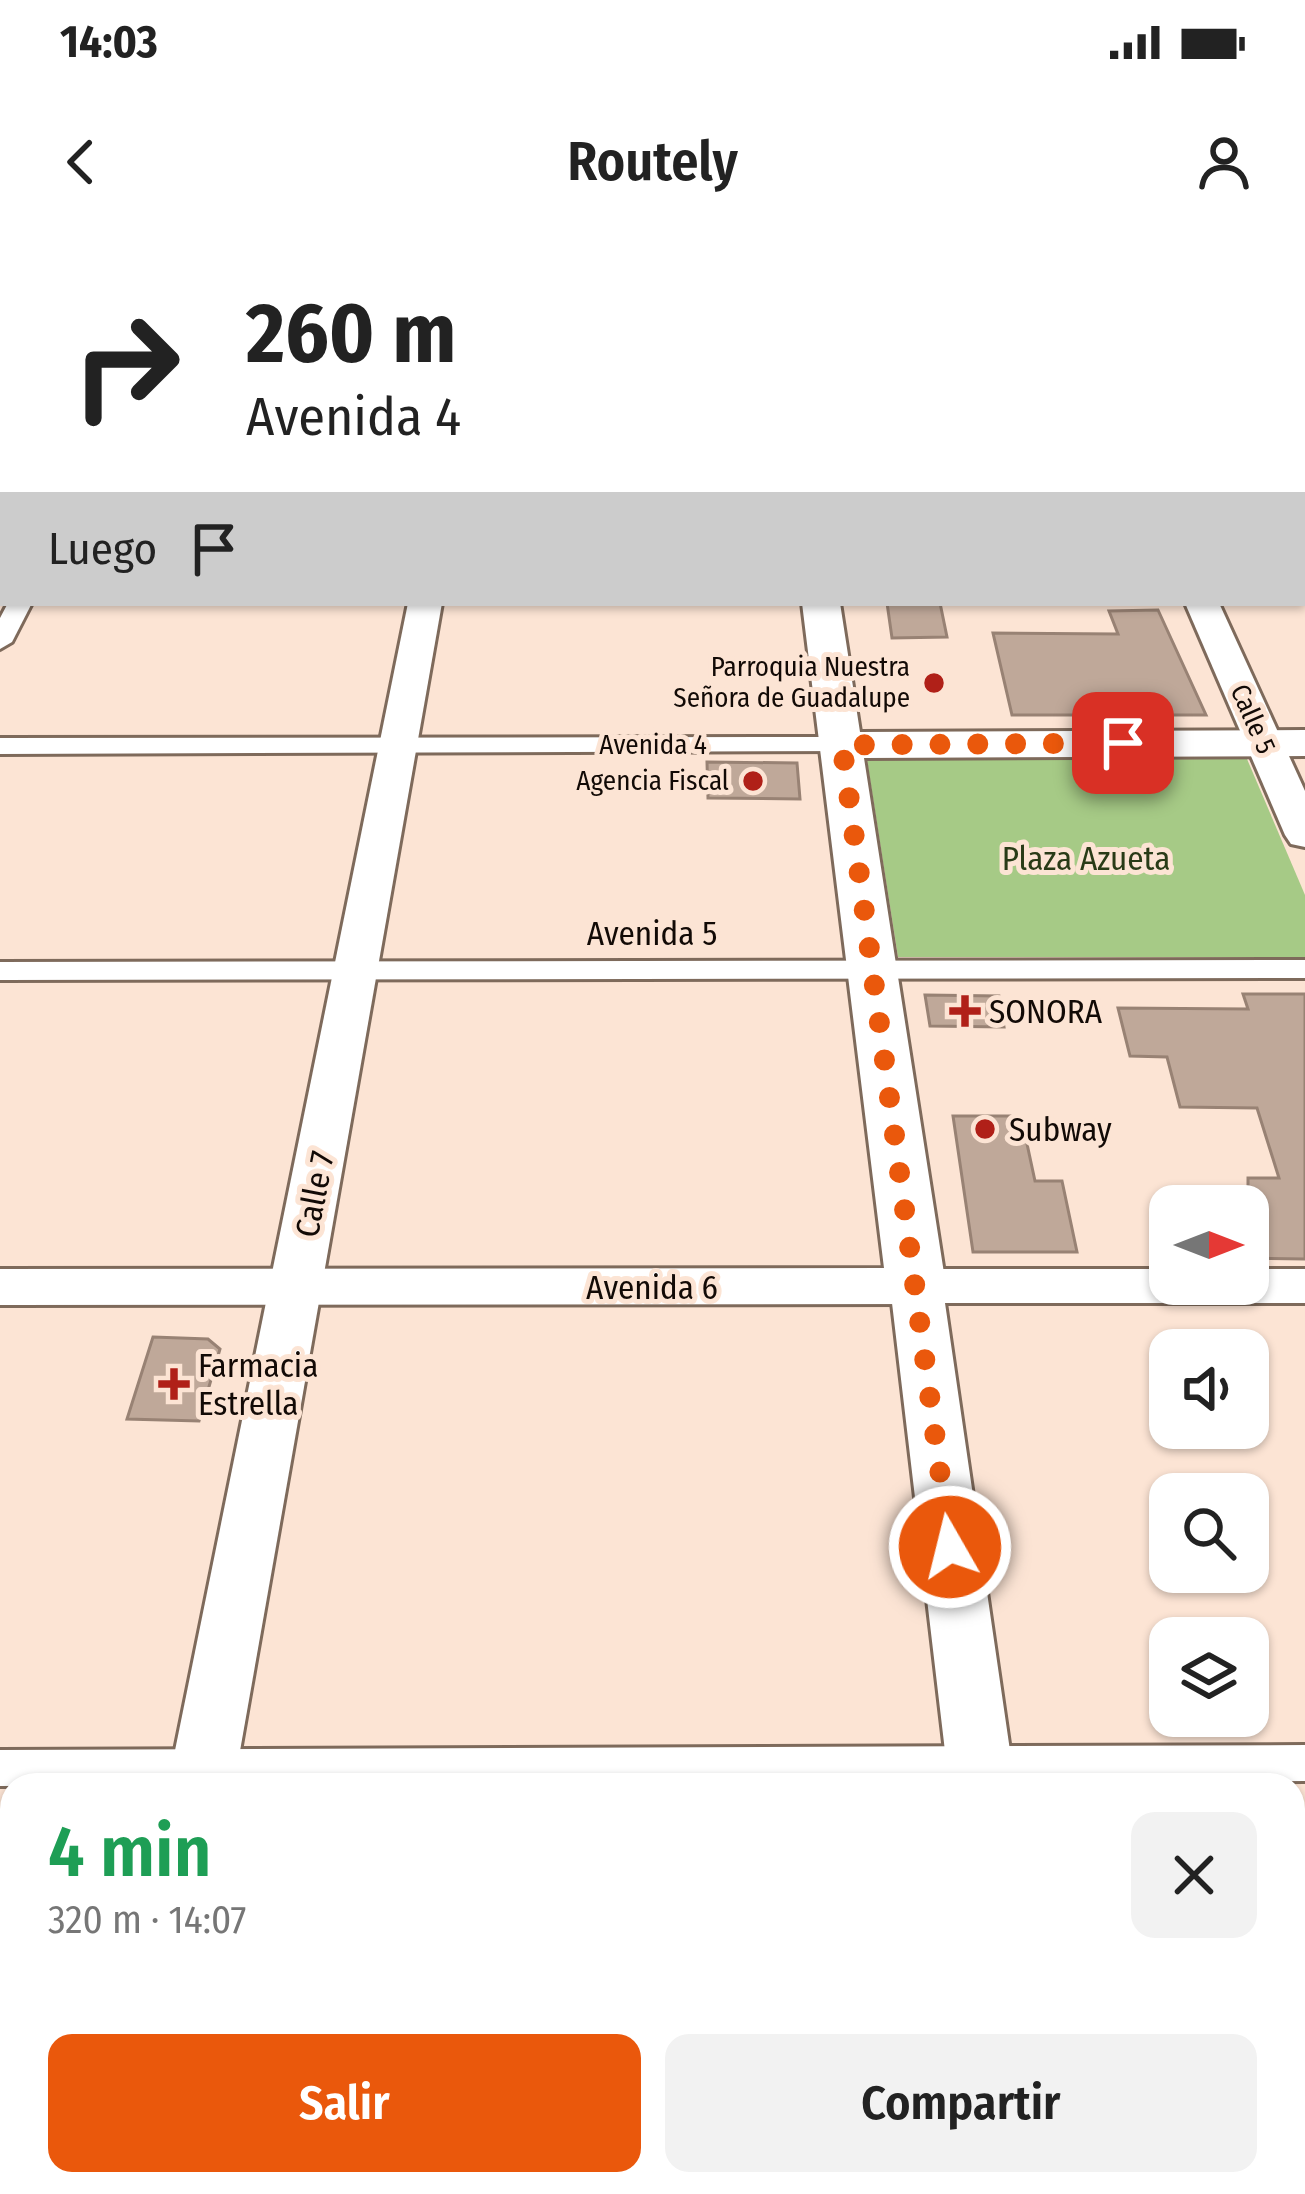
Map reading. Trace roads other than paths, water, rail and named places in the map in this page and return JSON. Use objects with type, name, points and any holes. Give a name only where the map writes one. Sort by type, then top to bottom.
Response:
[{"type":"main road","points":[[821,606],[916,1286]]},
{"type":"main road","name":"Avenida 4","points":[[842,745],[1285,743]]},
{"type":"main road","name":"Avenida 6","points":[[0,1287],[916,1286]]},
{"type":"street","points":[[0,642],[18,606]]},
{"type":"street","name":"Calle 7","points":[[203,1773],[423,606]]},
{"type":"street","name":"Calle 5","points":[[1204,606],[1285,743],[1305,835]]},
{"type":"street","name":"Avenida 4","points":[[0,746],[842,745]]},
{"type":"street","name":"Avenida 5","points":[[0,971],[1305,969]]},
{"type":"street","points":[[916,1286],[981,1773]]},
{"type":"street","name":"Avenida 6","points":[[916,1286],[1305,1286]]},
{"type":"street","points":[[1010,1773],[1305,1763]]},
{"type":"street","points":[[0,1768],[126,1773]]},
{"type":"place","name":"Parroquia Nuestra Señora de Guadalupe","points":[[934,683]]},
{"type":"place","name":"Agencia Fiscal","points":[[753,781]]},
{"type":"place","name":"SONORA","points":[[965,1011]]},
{"type":"place","name":"Subway","points":[[985,1129]]},
{"type":"place","name":"Farmacia Estrella","points":[[174,1384]]},
{"type":"park label","name":"Plaza Azueta","points":[[1086,858]]}]
